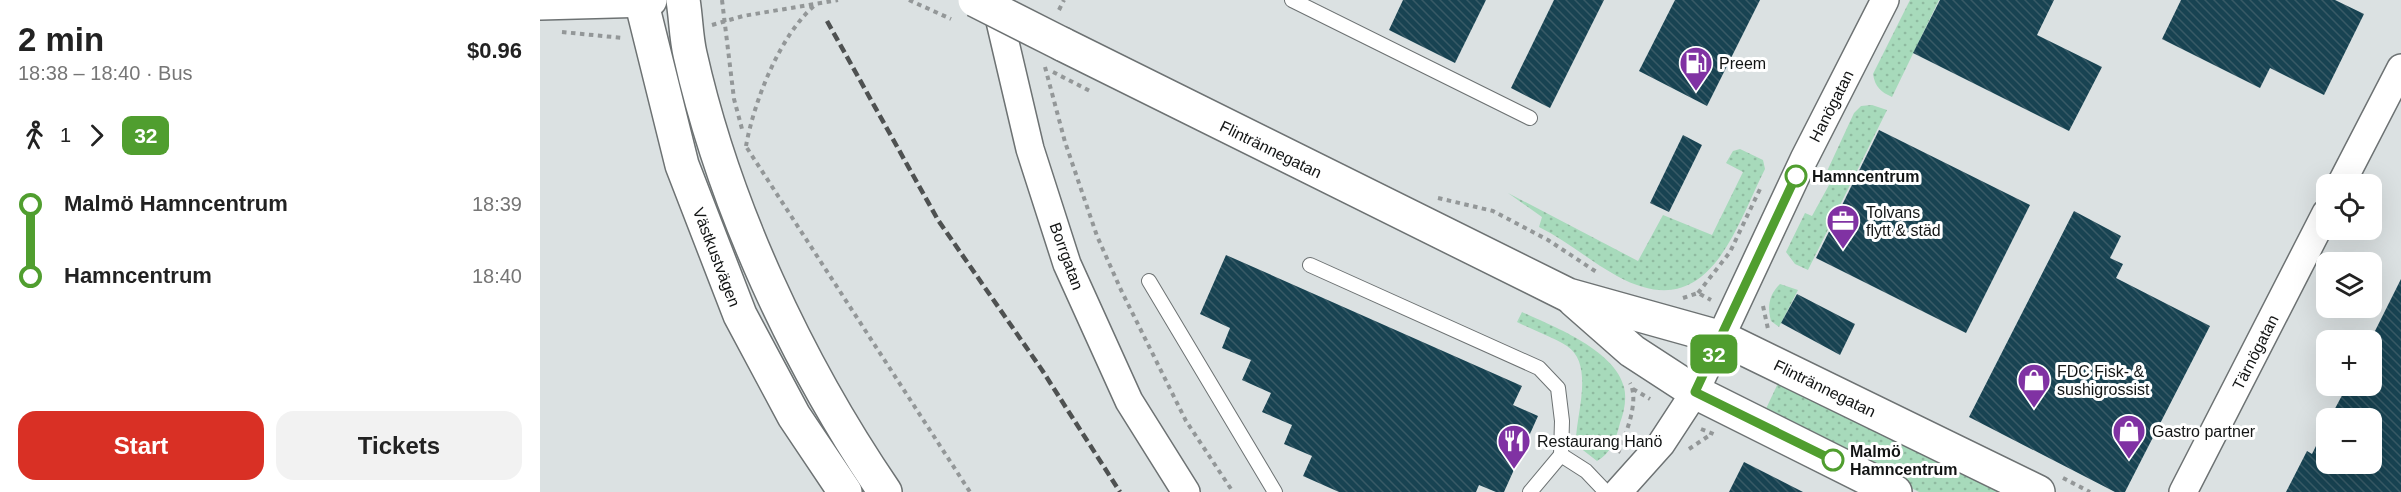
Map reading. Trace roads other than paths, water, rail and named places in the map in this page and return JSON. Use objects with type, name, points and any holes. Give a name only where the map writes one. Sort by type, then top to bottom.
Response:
[{"type":"street","points":[[547,17],[644,0]]},
{"type":"street","name":"Västkustvägen","points":[[644,0],[682,165],[740,315],[795,416],[844,492]]},
{"type":"street","points":[[683,0],[689,51],[725,178],[767,279],[809,365],[851,442],[885,492]]},
{"type":"street","name":"Borrgatan","points":[[995,0],[1030,149],[1067,264],[1129,401],[1186,492]]},
{"type":"street","name":"Hanögatan","points":[[1607,489],[1661,444],[1695,392],[1804,159],[1885,0]]},
{"type":"street","name":"Flintrännegatan","points":[[963,9],[1568,295],[1722,338],[2038,492]]},
{"type":"street","points":[[2346,174],[2401,68]]},
{"type":"street","name":"Tärnögatan","points":[[2182,492],[2316,232]]},
{"type":"street","name":"Flintrännegatan","points":[[1568,295],[1632,351],[1695,392],[1895,492]]},
{"type":"lane","points":[[1293,0],[1530,117]]},
{"type":"lane","points":[[1310,265],[1539,368],[1558,388],[1562,421],[1561,455],[1530,492]]},
{"type":"lane","points":[[1149,281],[1275,492]]},
{"type":"lane","points":[[1561,455],[1607,489]]},
{"type":"railway","points":[[827,21],[938,220],[1042,370],[1120,492]]},
{"type":"place","name":"Preem","points":[[1696,92]]},
{"type":"place","name":"Hamncentrum","points":[[1796,176]]},
{"type":"place","name":"Tolvans flytt & städ","points":[[1843,250]]},
{"type":"place","name":"FDC Fisk- & sushigrossist","points":[[2034,409]]},
{"type":"place","name":"Malmö Hamncentrum","points":[[1833,460]]},
{"type":"place","name":"Gastro partner","points":[[2129,460]]},
{"type":"place","name":"Restaurang Hanö","points":[[1514,470]]}]
